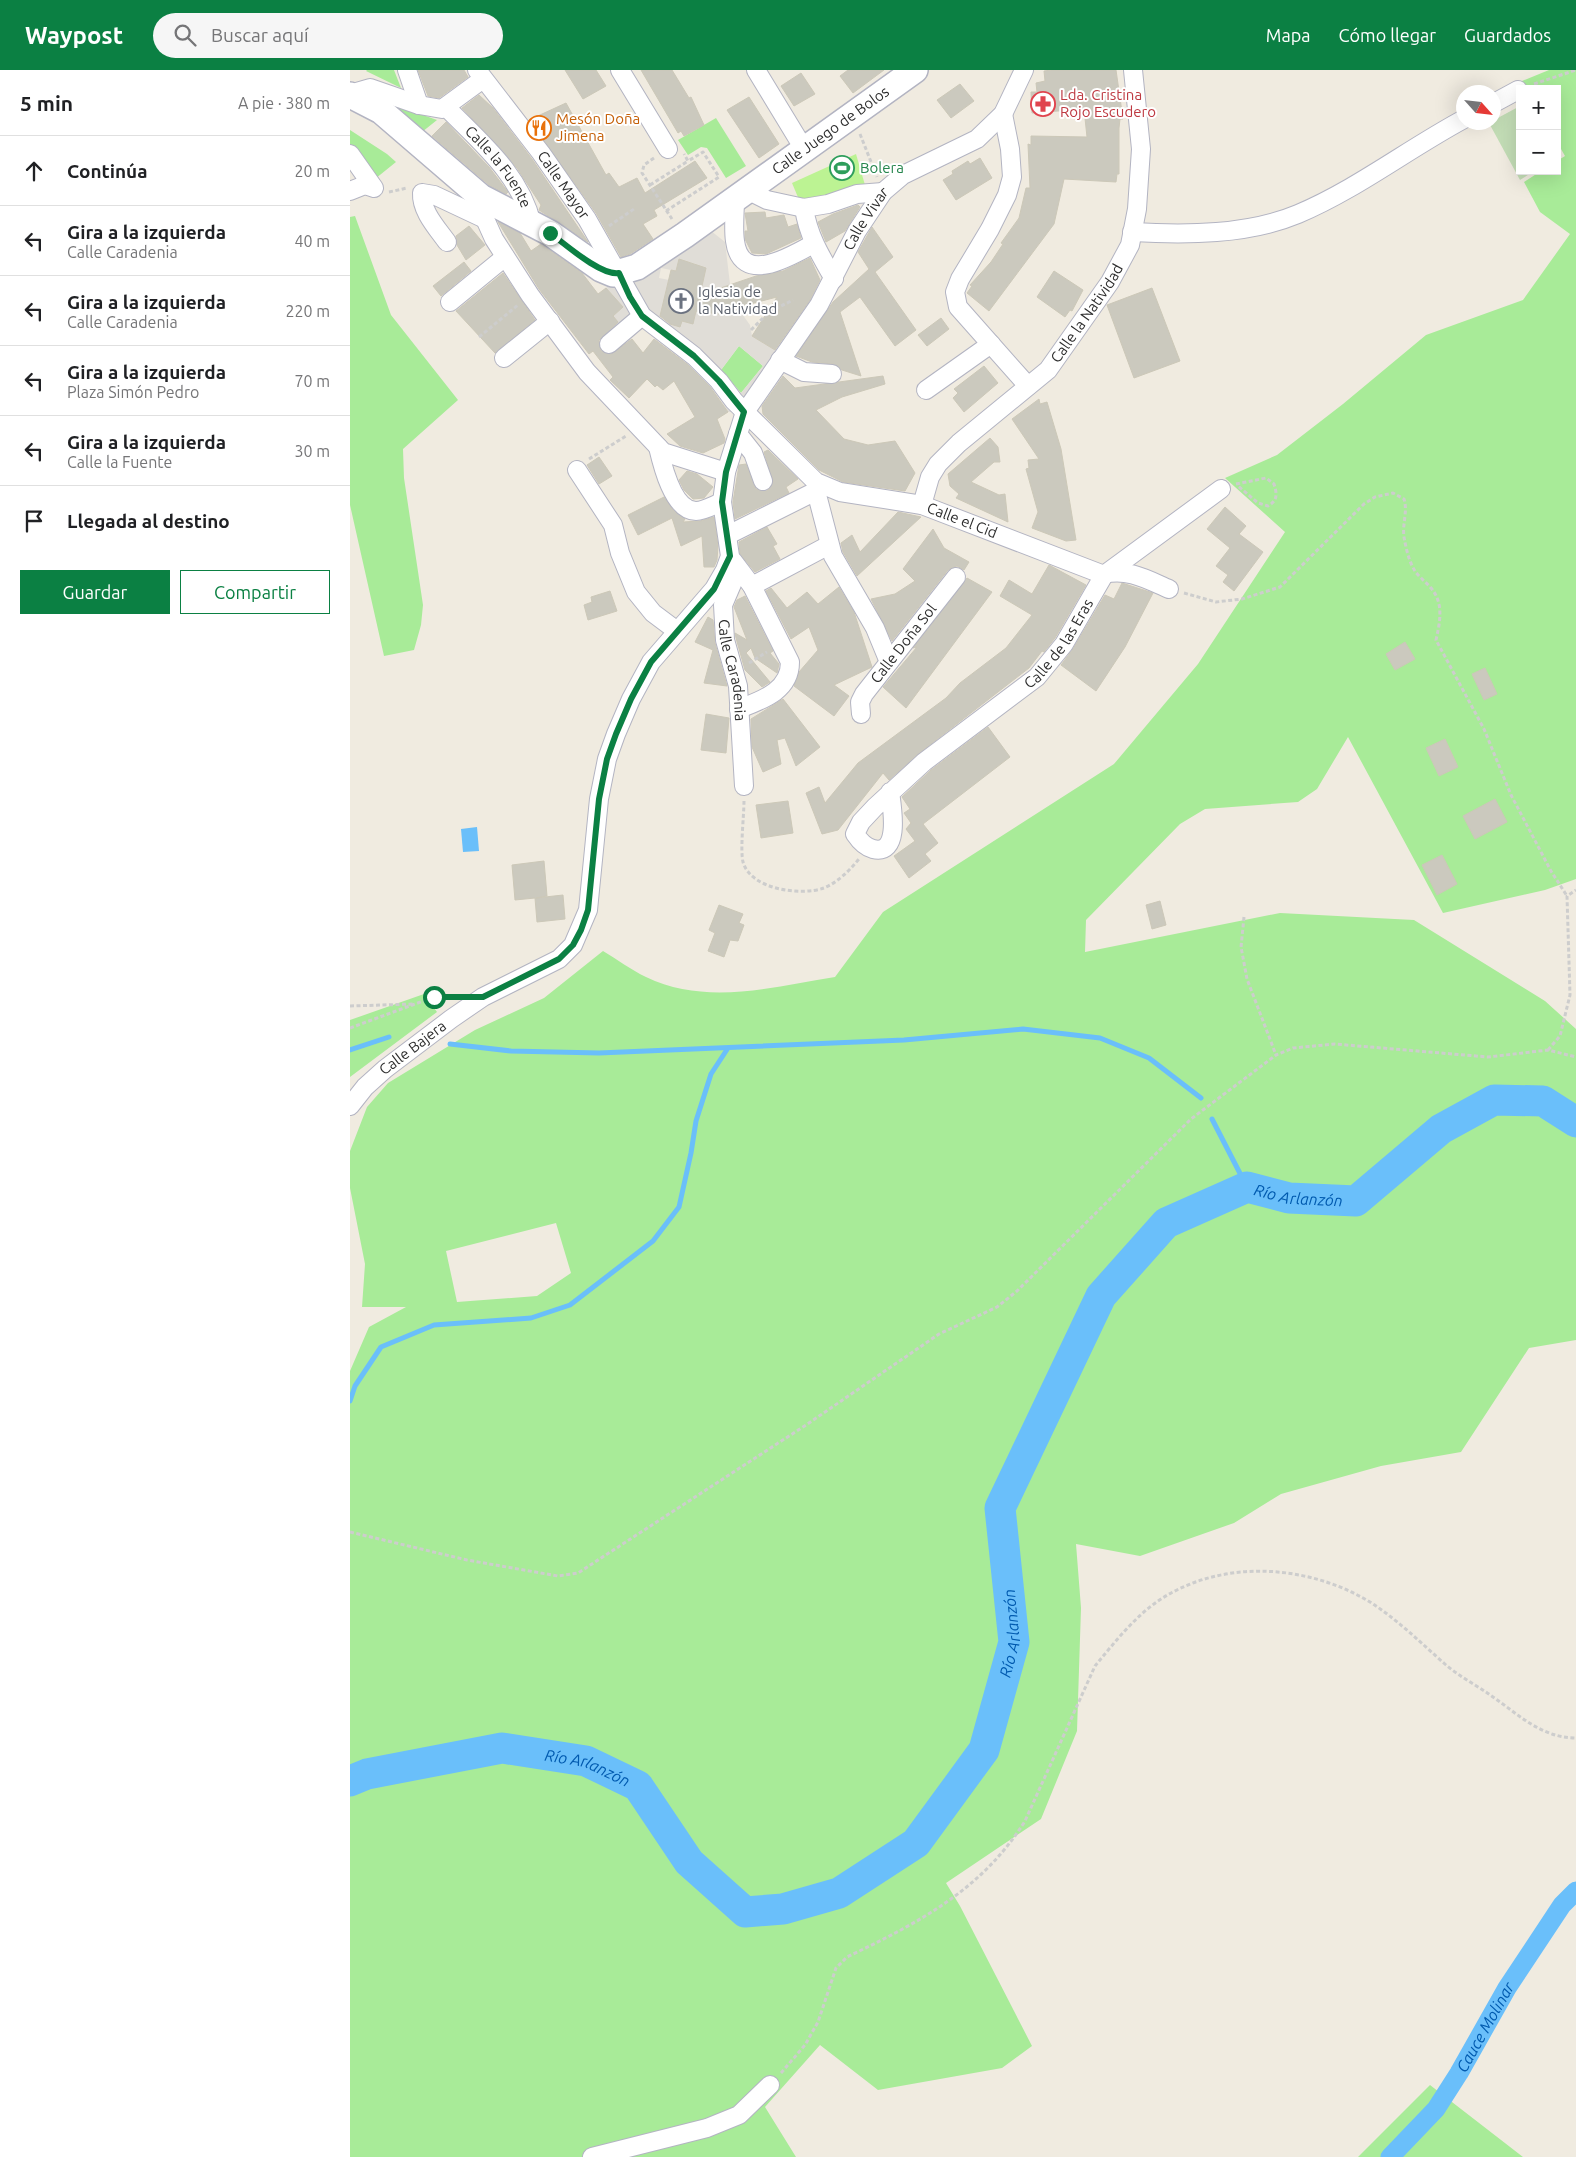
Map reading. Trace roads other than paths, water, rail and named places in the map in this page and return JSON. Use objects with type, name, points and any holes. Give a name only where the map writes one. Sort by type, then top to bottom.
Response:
[{"type":"street","points":[[407,70],[420,106]]},
{"type":"street","points":[[620,70],[668,149]]},
{"type":"street","points":[[756,70],[804,149]]},
{"type":"street","name":"Calle Juego de Bolos","points":[[619,273],[637,267],[685,235],[914,70]]},
{"type":"street","name":"Calle Vivar","points":[[744,412],[819,305],[857,231],[883,192],[903,175],[977,138],[1003,114],[1024,70]]},
{"type":"street","name":"Calle la Natividad","points":[[922,505],[930,477],[938,464],[959,444],[1048,370],[1110,282],[1130,245],[1137,209],[1141,149],[1133,70]]},
{"type":"street","points":[[350,94],[370,88],[420,106],[432,109],[446,107],[484,73]]},
{"type":"street","name":"Calle Mayor","points":[[484,73],[500,101],[541,153],[596,234],[642,316]]},
{"type":"street","points":[[1501,100],[1516,92]]},
{"type":"street","points":[[350,94],[381,111],[483,208],[505,257],[530,295],[587,372],[658,448],[663,452],[726,472]]},
{"type":"street","name":"Calle la Fuente","points":[[446,107],[508,172],[526,199],[532,224],[550,233],[601,269],[613,274],[619,273]]},
{"type":"street","points":[[1003,114],[1010,149],[1012,177],[1007,195],[990,229],[960,279],[955,292],[958,307],[1028,386]]},
{"type":"street","points":[[1132,232],[1174,234],[1248,228],[1297,214],[1378,172],[1456,124]]},
{"type":"street","points":[[350,154],[374,188],[365,185],[350,191]]},
{"type":"street","points":[[814,244],[775,262],[762,266],[749,265],[740,256],[734,240],[741,194],[804,208],[828,204],[857,194],[883,192]]},
{"type":"street","points":[[447,242],[428,214],[422,200],[422,193],[483,208],[532,224]]},
{"type":"street","points":[[804,208],[807,228],[834,279]]},
{"type":"street","points":[[450,302],[505,257]]},
{"type":"street","points":[[610,344],[642,316]]},
{"type":"street","name":"Calle el Cid","points":[[642,316],[694,356],[719,381],[744,412],[816,486],[840,492],[922,505],[1104,575]]},
{"type":"street","points":[[504,358],[550,321]]},
{"type":"street","points":[[926,390],[991,344]]},
{"type":"street","points":[[780,360],[804,372],[832,374]]},
{"type":"street","name":"Calle Caradenia","points":[[744,412],[726,472],[722,502],[735,577],[723,605],[725,640],[735,670],[744,786]]},
{"type":"street","points":[[738,434],[752,453],[763,481]]},
{"type":"street","points":[[658,448],[668,484],[674,494],[688,508],[698,511],[722,502]]},
{"type":"street","points":[[577,470],[613,524],[620,553],[636,592],[653,613],[677,631]]},
{"type":"street","points":[[728,535],[816,486],[833,556],[875,628],[889,662]]},
{"type":"street","name":"Calle de las Eras","points":[[890,792],[894,820],[892,837],[886,847],[879,850],[870,848],[858,840],[856,834],[861,822],[890,792],[924,762],[1037,677],[1064,644],[1104,575],[1229,487]]},
{"type":"street","points":[[752,586],[830,545]]},
{"type":"street","points":[[730,556],[752,586],[790,662],[790,671],[781,686],[769,698],[739,709]]},
{"type":"street","name":"Calle Caradenia","points":[[483,997],[559,959],[573,945],[588,910],[594,838],[607,759],[635,691],[651,662],[714,589],[730,556]]},
{"type":"street","points":[[1104,575],[1118,571],[1136,575],[1169,589]]},
{"type":"street","name":"Calle Doña Sol","points":[[861,714],[860,702],[864,694],[956,577]]},
{"type":"street","name":"Calle Bajera","points":[[350,1106],[365,1087],[385,1069],[483,997]]},
{"type":"street","points":[[592,2157],[707,2128],[739,2115],[770,2085]]},
{"type":"water","points":[[477,827],[479,851],[463,852],[461,829]]},
{"type":"waterway","points":[[450,1044],[511,1051],[599,1053],[904,1040],[1023,1029],[1100,1038],[1149,1058],[1201,1098]]},
{"type":"waterway","points":[[350,1050],[389,1037]]},
{"type":"waterway","points":[[350,1401],[355,1386],[381,1347],[434,1325],[531,1318],[570,1305],[653,1241],[679,1207],[696,1121],[711,1074],[728,1048]]},
{"type":"waterway","name":"Río Arlanzón","points":[[350,1781],[367,1774],[502,1748],[586,1761],[638,1786],[689,1862],[745,1912],[783,1909],[839,1893],[916,1843],[984,1750],[1014,1642],[1000,1508],[1101,1296],[1166,1223],[1247,1187],[1289,1198],[1356,1201],[1441,1129],[1494,1100],[1543,1101],[1576,1122]]},
{"type":"waterway","points":[[1212,1119],[1247,1187]]},
{"type":"waterway","name":"Cauce Molinar","points":[[1390,2157],[1436,2109],[1459,2073],[1507,1988],[1562,1905],[1576,1891]]},
{"type":"place","name":"Lda. Cristina Rojo Escudero","points":[[1043,104]]},
{"type":"place","name":"Mesón Doña Jimena","points":[[539,128]]},
{"type":"place","name":"Bolera","points":[[842,168]]},
{"type":"place","name":"Iglesia de la Natividad","points":[[681,301]]}]
